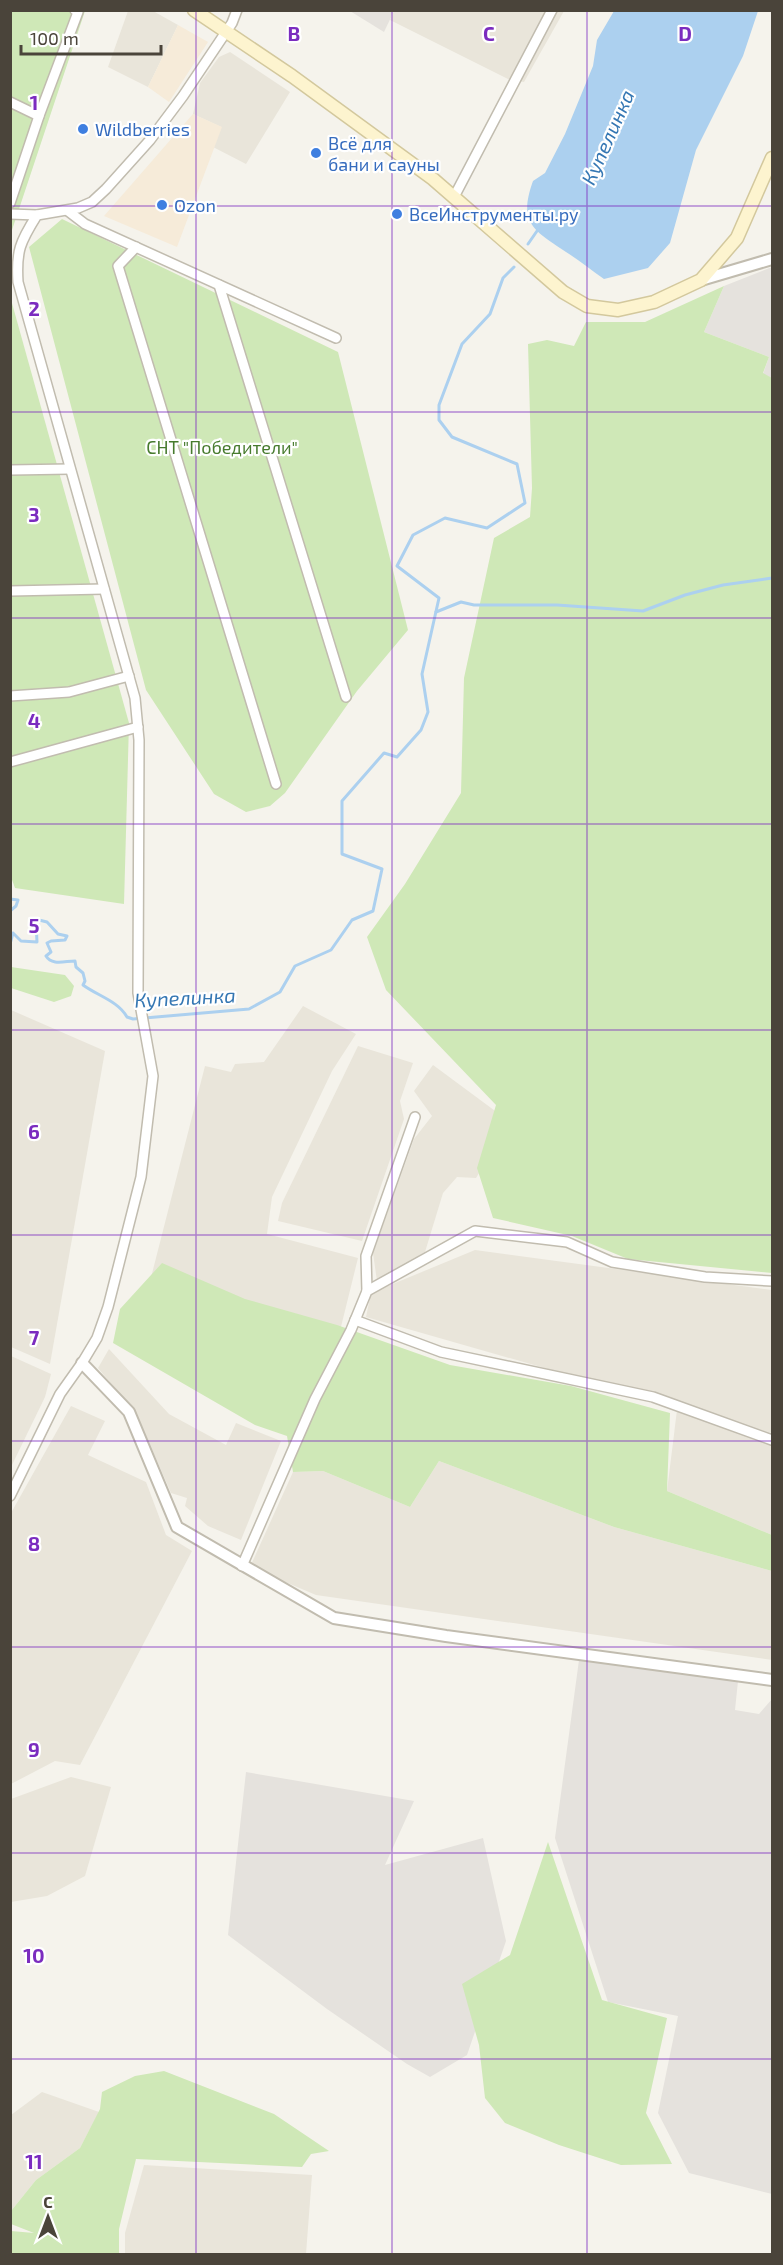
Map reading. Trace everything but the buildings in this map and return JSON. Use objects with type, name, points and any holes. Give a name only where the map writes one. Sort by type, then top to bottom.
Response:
[{"type":"main road","points":[[194,10],[292,76],[433,179],[562,292],[587,306],[618,310],[654,302],[701,280],[737,238],[772,158]]},
{"type":"street","points":[[10,203],[39,116],[78,12],[75,10]]},
{"type":"street","points":[[10,214],[37,215],[68,211],[92,202],[128,166],[183,96],[226,32],[237,10]]},
{"type":"street","points":[[454,197],[552,10]]},
{"type":"street","points":[[10,102],[39,116]]},
{"type":"street","points":[[68,211],[85,224],[336,338]]},
{"type":"street","points":[[10,1496],[60,1394],[97,1338],[108,1307],[141,1177],[153,1076],[139,1008],[138,727],[135,698],[18,282],[17,262],[21,240],[37,215]]},
{"type":"street","points":[[136,247],[117,266],[276,784]]},
{"type":"street","points":[[701,280],[772,259]]},
{"type":"street","points":[[219,285],[346,697]]},
{"type":"street","points":[[10,470],[70,469]]},
{"type":"street","points":[[10,591],[104,589]]},
{"type":"street","points":[[10,696],[69,692],[129,676]]},
{"type":"street","points":[[10,762],[138,727]]},
{"type":"street","points":[[242,1566],[315,1399],[367,1291],[366,1256],[415,1118]]},
{"type":"street","points":[[367,1291],[475,1231],[567,1242],[612,1262],[705,1277],[772,1281]]},
{"type":"street","points":[[355,1320],[441,1352],[653,1398],[772,1440]]},
{"type":"street","points":[[82,1363],[129,1412],[177,1527],[334,1618],[446,1636],[772,1680]]},
{"type":"shaded area","points":[[394,10],[384,32],[350,11]]},
{"type":"shaded area","points":[[128,11],[153,11],[178,25],[148,87],[108,67]]},
{"type":"shaded area","points":[[394,11],[564,11],[524,82],[510,80],[390,20]]},
{"type":"shaded area","points":[[178,25],[208,42],[169,102],[148,87]]},
{"type":"shaded area","points":[[230,52],[290,92],[246,164],[213,147],[221,127],[193,114],[200,83],[219,57]]},
{"type":"shaded area","points":[[193,114],[222,127],[177,247],[104,216]]},
{"type":"shaded area","points":[[772,267],[772,378],[763,374],[769,357],[704,332],[724,286]]},
{"type":"shaded area","points":[[303,1006],[356,1034],[332,1071],[272,1197],[267,1234],[358,1258],[338,1339],[132,1352],[205,1066],[231,1072],[235,1064],[264,1062]]},
{"type":"shaded area","points":[[11,1010],[105,1051],[50,1364],[11,1347]]},
{"type":"shaded area","points":[[358,1046],[413,1063],[400,1101],[404,1119],[362,1241],[278,1221],[282,1203]]},
{"type":"shaded area","points":[[433,1065],[510,1122],[476,1178],[457,1177],[443,1193],[425,1252],[377,1281],[373,1253],[414,1139],[432,1116],[414,1091]]},
{"type":"shaded area","points":[[475,1250],[772,1290],[772,1433],[366,1317],[371,1293]]},
{"type":"shaded area","points":[[109,1349],[169,1414],[226,1445],[236,1423],[281,1441],[241,1540],[208,1526],[185,1506],[187,1498],[171,1493],[137,1415],[98,1368]]},
{"type":"shaded area","points":[[11,1356],[51,1374],[45,1397],[11,1467]]},
{"type":"shaded area","points":[[71,1406],[105,1421],[88,1455],[146,1482],[166,1535],[192,1551],[80,1765],[55,1761],[11,1784],[11,1513]]},
{"type":"shaded area","points":[[677,1410],[772,1442],[772,1535],[667,1491]]},
{"type":"shaded area","points":[[439,1461],[614,1527],[772,1571],[772,1660],[316,1595],[250,1567],[293,1472],[323,1471],[410,1507]]},
{"type":"shaded area","points":[[579,1660],[738,1681],[735,1710],[759,1714],[772,1699],[772,2194],[689,2173],[658,2113],[678,2016],[608,2002],[555,1838]]},
{"type":"shaded area","points":[[246,1772],[414,1801],[385,1865],[483,1838],[506,1941],[467,2055],[430,2077],[407,2064],[327,2009],[228,1935]]},
{"type":"shaded area","points":[[71,1777],[111,1787],[85,1876],[47,1896],[11,1902],[11,1799]]},
{"type":"shaded area","points":[[42,2092],[99,2112],[80,2148],[36,2180],[11,2211],[11,2115]]},
{"type":"shaded area","points":[[144,2165],[312,2175],[306,2254],[125,2254],[125,2233]]},
{"type":"green space","points":[[11,11],[85,11],[11,233]]},
{"type":"green space","name":"СНТ \"Победители\"","points":[[62,219],[338,352],[408,630],[357,691],[285,793],[270,806],[246,812],[214,794],[146,690],[29,247]]},
{"type":"green space","points":[[724,286],[704,332],[769,357],[763,373],[772,378],[772,1273],[628,1259],[572,1236],[493,1218],[477,1168],[496,1105],[386,990],[367,937],[405,884],[461,793],[464,678],[494,538],[530,517],[532,488],[528,344],[547,340],[574,346],[586,322],[645,322]]},
{"type":"green space","points":[[10,296],[129,723],[124,904],[15,888],[11,877]]},
{"type":"green space","points":[[11,967],[65,975],[74,986],[71,996],[54,1002],[11,988]]},
{"type":"green space","points":[[162,1263],[245,1299],[337,1325],[450,1365],[571,1386],[670,1413],[667,1491],[772,1535],[772,1571],[614,1527],[439,1461],[410,1507],[323,1471],[293,1472],[287,1436],[255,1425],[113,1343],[120,1309]]},
{"type":"green space","points":[[548,1842],[602,2000],[667,2018],[646,2113],[672,2164],[621,2165],[559,2145],[505,2123],[485,2098],[479,2045],[462,1984],[510,1955]]},
{"type":"green space","points":[[164,2071],[274,2114],[329,2151],[311,2154],[302,2167],[136,2159],[119,2229],[119,2254],[11,2254],[11,2231],[34,2233],[11,2224],[11,2211],[36,2180],[80,2148],[100,2109],[102,2092],[135,2076]]},
{"type":"water","points":[[614,11],[758,11],[743,56],[696,150],[670,243],[648,268],[604,279],[537,231],[528,216],[527,207],[533,181],[545,173],[565,134],[593,66],[597,40]]},
{"type":"waterway","name":"Купелинка","points":[[528,244],[537,231]]},
{"type":"waterway","name":"Купелинка","points":[[10,944],[13,933],[21,941],[37,942],[36,922],[39,920],[47,922],[58,934],[67,936],[65,940],[47,943],[51,952],[46,956],[55,962],[75,961],[76,967],[83,973],[85,981],[83,985],[113,1003],[127,1017],[133,1019],[249,1009],[280,992],[295,966],[331,950],[352,920],[373,911],[382,869],[342,854],[342,801],[384,753],[397,757],[421,730],[428,712],[422,674],[439,598],[397,566],[413,535],[445,518],[487,528],[525,503],[517,464],[452,437],[439,420],[439,405],[462,344],[490,314],[503,278],[514,267]]},
{"type":"waterway","points":[[436,612],[461,602],[474,605],[557,605],[643,611],[685,595],[723,585],[772,578]]},
{"type":"waterway","name":"Купелинка","points":[[10,899],[18,900],[16,906],[10,911]]},
{"type":"place","name":"Wildberries","points":[[83,129]]},
{"type":"place","name":"Всё для бани и сауны","points":[[316,153]]},
{"type":"place","name":"Ozon","points":[[162,205]]},
{"type":"place","name":"ВсеИнструменты.ру","points":[[397,214]]}]
